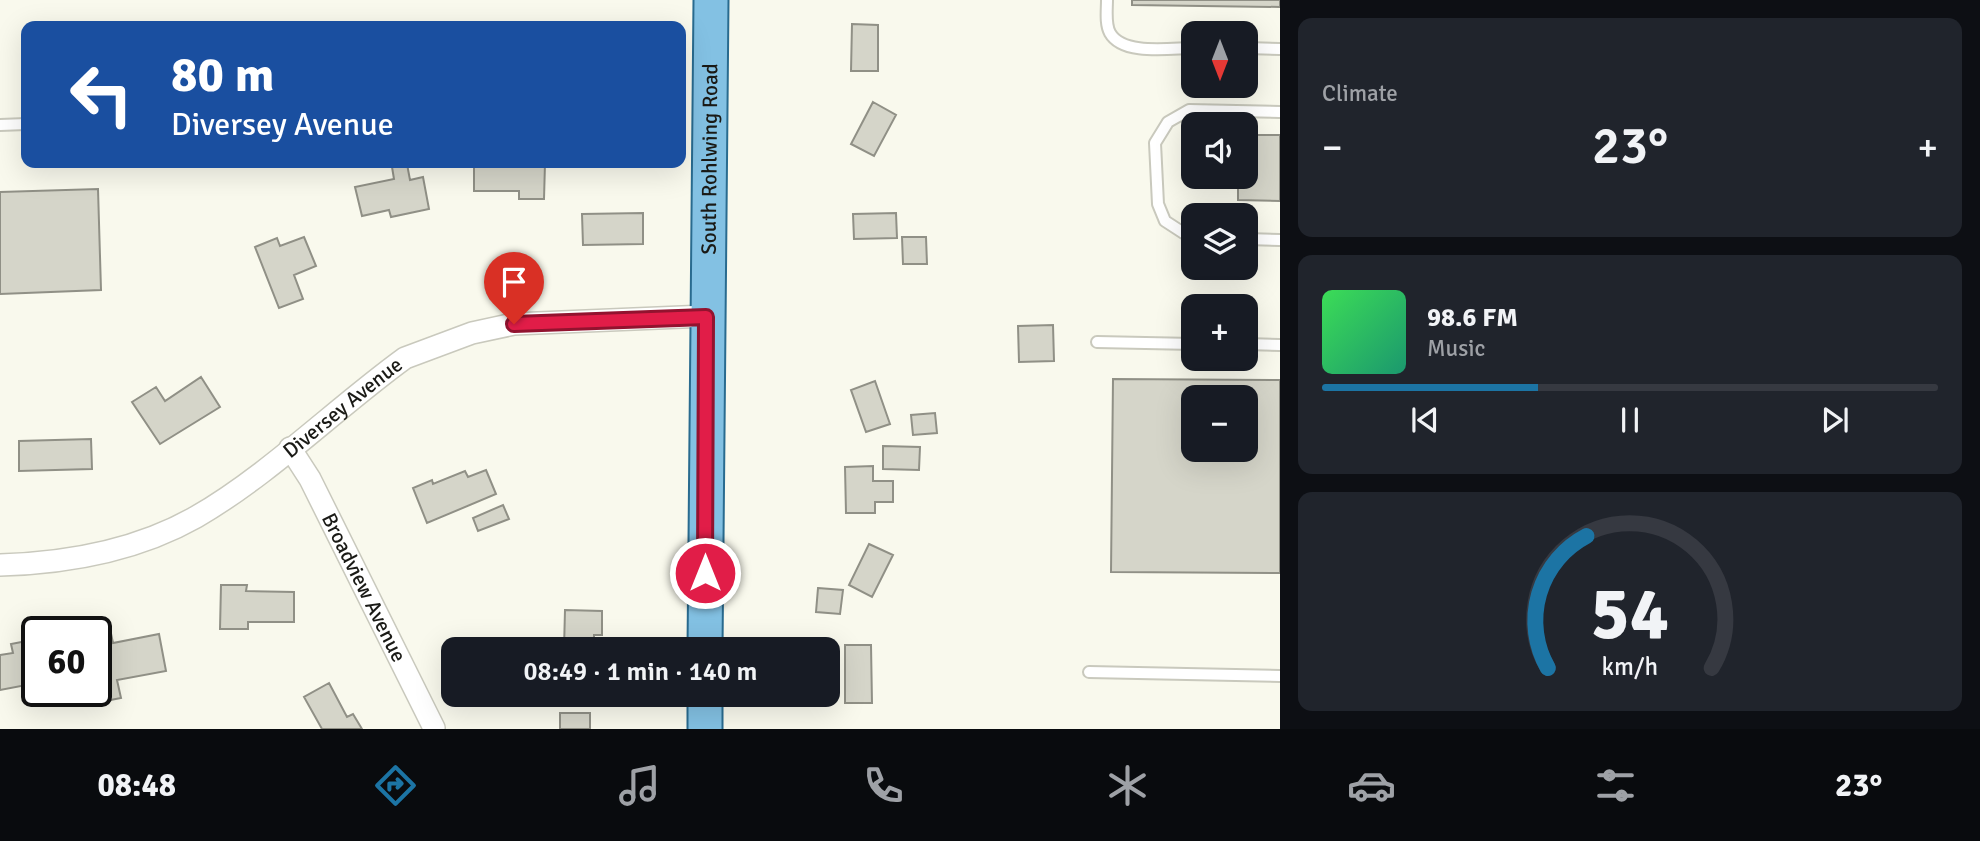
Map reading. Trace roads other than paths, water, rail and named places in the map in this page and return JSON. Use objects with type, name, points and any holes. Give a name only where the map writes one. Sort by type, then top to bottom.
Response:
[{"type":"main road","name":"South Rohlwing Road","points":[[705,637],[710,0]]},
{"type":"main road","points":[[705,707],[705,729]]},
{"type":"street","name":"Diversey Avenue","points":[[0,565],[88,557],[161,534],[197,516],[290,448],[405,358],[472,333],[542,321],[706,317]]},
{"type":"street","name":"Broadview Avenue","points":[[290,448],[310,479],[434,728]]},
{"type":"lane","points":[[1107,0],[1110,32],[1119,42],[1147,48],[1181,48]]},
{"type":"lane","points":[[1258,48],[1280,49]]},
{"type":"lane","points":[[1181,231],[1165,221],[1158,204],[1155,143],[1168,122],[1189,110],[1280,112]]},
{"type":"lane","points":[[0,125],[21,124]]},
{"type":"lane","points":[[1258,239],[1280,240]]},
{"type":"lane","points":[[1097,342],[1181,344]]},
{"type":"lane","points":[[1258,344],[1280,345]]},
{"type":"lane","points":[[1089,672],[1280,676]]}]
